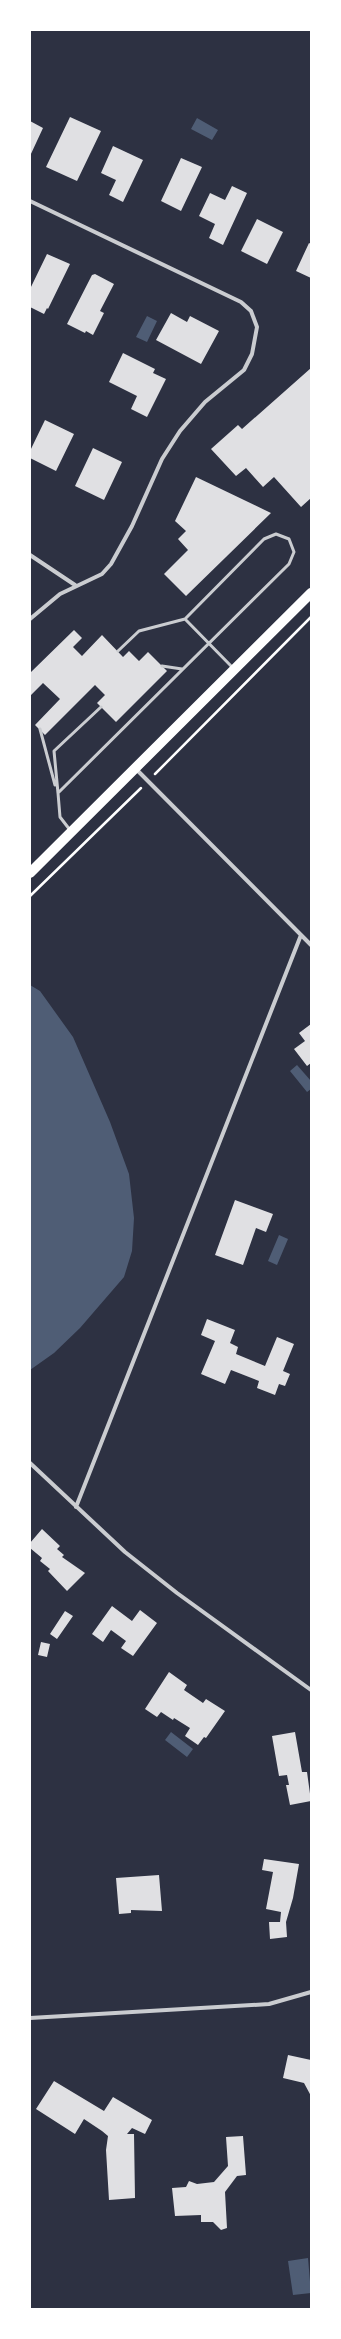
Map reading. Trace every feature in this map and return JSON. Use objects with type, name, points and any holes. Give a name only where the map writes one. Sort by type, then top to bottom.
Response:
[{"type":"main road","points":[[30,873],[311,593]]},
{"type":"street","points":[[30,201],[241,302],[251,311],[257,326],[252,354],[244,370],[205,402],[180,431],[162,459],[132,526],[111,564],[102,574],[75,585],[60,594],[30,619]]},
{"type":"street","points":[[30,555],[75,585]]},
{"type":"street","points":[[135,768],[311,945]]},
{"type":"street","points":[[76,1507],[301,935]]},
{"type":"street","points":[[30,1463],[125,1552],[177,1593],[311,1690]]},
{"type":"street","points":[[30,2018],[269,2004],[311,1992]]},
{"type":"lane","points":[[58,792],[289,564],[294,552],[289,539],[276,534],[264,539],[184,619],[139,631],[118,651]]},
{"type":"lane","points":[[184,619],[234,670]]},
{"type":"lane","points":[[162,666],[182,668]]},
{"type":"lane","points":[[71,832],[60,816],[54,751],[101,707]]},
{"type":"lane","points":[[40,730],[58,792]]},
{"type":"path","points":[[30,896],[148,781],[311,617]]},
{"type":"water","points":[[197,118],[218,130],[212,140],[191,129]]},
{"type":"water","points":[[147,316],[157,321],[147,342],[136,337]]},
{"type":"water","points":[[30,985],[40,991],[73,1037],[110,1122],[129,1174],[134,1218],[132,1251],[124,1277],[80,1328],[54,1353],[30,1370]]},
{"type":"water","points":[[297,1065],[311,1081],[311,1089],[307,1092],[290,1071]]},
{"type":"water","points":[[279,1235],[288,1239],[277,1265],[268,1261]]},
{"type":"water","points":[[171,1732],[193,1749],[187,1757],[165,1740]]},
{"type":"water","points":[[308,2258],[311,2293],[293,2295],[288,2261]]},
{"type":"building","points":[[70,117],[101,131],[77,181],[46,167]]},
{"type":"building","points":[[30,121],[43,128],[30,156]]},
{"type":"building","points":[[113,146],[143,160],[123,202],[109,195],[116,180],[101,173]]},
{"type":"building","points":[[181,158],[202,167],[181,211],[161,201]]},
{"type":"building","points":[[232,186],[247,193],[223,245],[209,238],[215,224],[199,216],[210,193],[225,200]]},
{"type":"building","points":[[257,219],[283,232],[267,264],[241,251]]},
{"type":"building","points":[[309,243],[311,244],[311,278],[296,271]]},
{"type":"building","points":[[47,254],[70,264],[48,309],[47,308],[44,314],[30,307],[30,289]]},
{"type":"building","points":[[95,274],[114,284],[100,311],[104,313],[93,335],[86,331],[85,333],[67,324],[92,275]]},
{"type":"building","points":[[171,313],[187,322],[190,316],[219,331],[201,364],[156,340]]},
{"type":"building","points":[[123,353],[155,369],[153,373],[166,379],[147,417],[131,409],[137,396],[109,382]]},
{"type":"building","points":[[311,368],[311,498],[301,507],[274,477],[263,487],[246,468],[236,476],[211,449],[238,425],[242,429]]},
{"type":"building","points":[[45,420],[74,434],[56,471],[30,458],[30,451]]},
{"type":"building","points":[[93,448],[122,462],[104,500],[75,486]]},
{"type":"building","points":[[196,477],[271,513],[186,596],[164,574],[188,550],[178,539],[186,531],[175,521]]},
{"type":"building","points":[[74,630],[82,638],[73,647],[82,656],[102,635],[123,657],[129,651],[139,661],[148,652],[167,671],[116,722],[97,703],[105,695],[95,685],[45,735],[35,725],[60,699],[43,683],[30,696],[30,673]]},
{"type":"building","points":[[311,1024],[311,1063],[307,1066],[294,1049],[305,1041],[299,1033]]},
{"type":"building","points":[[235,1200],[273,1214],[266,1232],[256,1228],[243,1265],[215,1255]]},
{"type":"building","points":[[207,1319],[235,1330],[230,1343],[238,1347],[236,1354],[265,1366],[277,1337],[294,1344],[283,1371],[290,1374],[285,1386],[279,1384],[275,1395],[257,1388],[259,1381],[231,1370],[225,1384],[201,1374],[215,1341],[201,1335]]},
{"type":"building","points":[[42,1529],[60,1546],[57,1549],[64,1555],[62,1557],[85,1573],[67,1591],[48,1571],[50,1569],[40,1561],[42,1558],[30,1548],[30,1543]]},
{"type":"building","points":[[112,1606],[132,1621],[140,1610],[157,1623],[133,1656],[121,1648],[126,1641],[111,1630],[103,1642],[92,1634]]},
{"type":"building","points":[[65,1611],[73,1616],[57,1639],[50,1634]]},
{"type":"building","points":[[41,1642],[50,1644],[47,1657],[38,1655]]},
{"type":"building","points":[[169,1672],[187,1685],[184,1690],[203,1703],[206,1699],[225,1711],[206,1738],[204,1737],[198,1745],[185,1736],[190,1728],[174,1718],[173,1720],[161,1712],[157,1717],[145,1709]]},
{"type":"building","points":[[295,1732],[302,1772],[307,1772],[311,1801],[290,1805],[286,1785],[289,1785],[287,1775],[279,1776],[272,1736]]},
{"type":"building","points":[[264,1859],[299,1864],[293,1898],[286,1922],[287,1937],[270,1939],[269,1922],[280,1922],[281,1912],[266,1909],[273,1872],[262,1870]]},
{"type":"building","points":[[159,1875],[162,1911],[131,1910],[131,1913],[119,1914],[116,1878]]},
{"type":"building","points":[[288,2055],[311,2060],[311,2096],[304,2083],[283,2078]]},
{"type":"building","points":[[54,2081],[104,2111],[113,2097],[152,2120],[145,2134],[132,2128],[127,2134],[134,2134],[135,2198],[109,2200],[106,2150],[108,2136],[84,2119],[75,2134],[36,2109]]},
{"type":"building","points":[[243,2136],[246,2175],[237,2176],[225,2192],[227,2228],[221,2230],[213,2222],[201,2222],[201,2215],[175,2216],[172,2188],[186,2187],[189,2181],[197,2184],[214,2182],[228,2166],[226,2137]]}]
